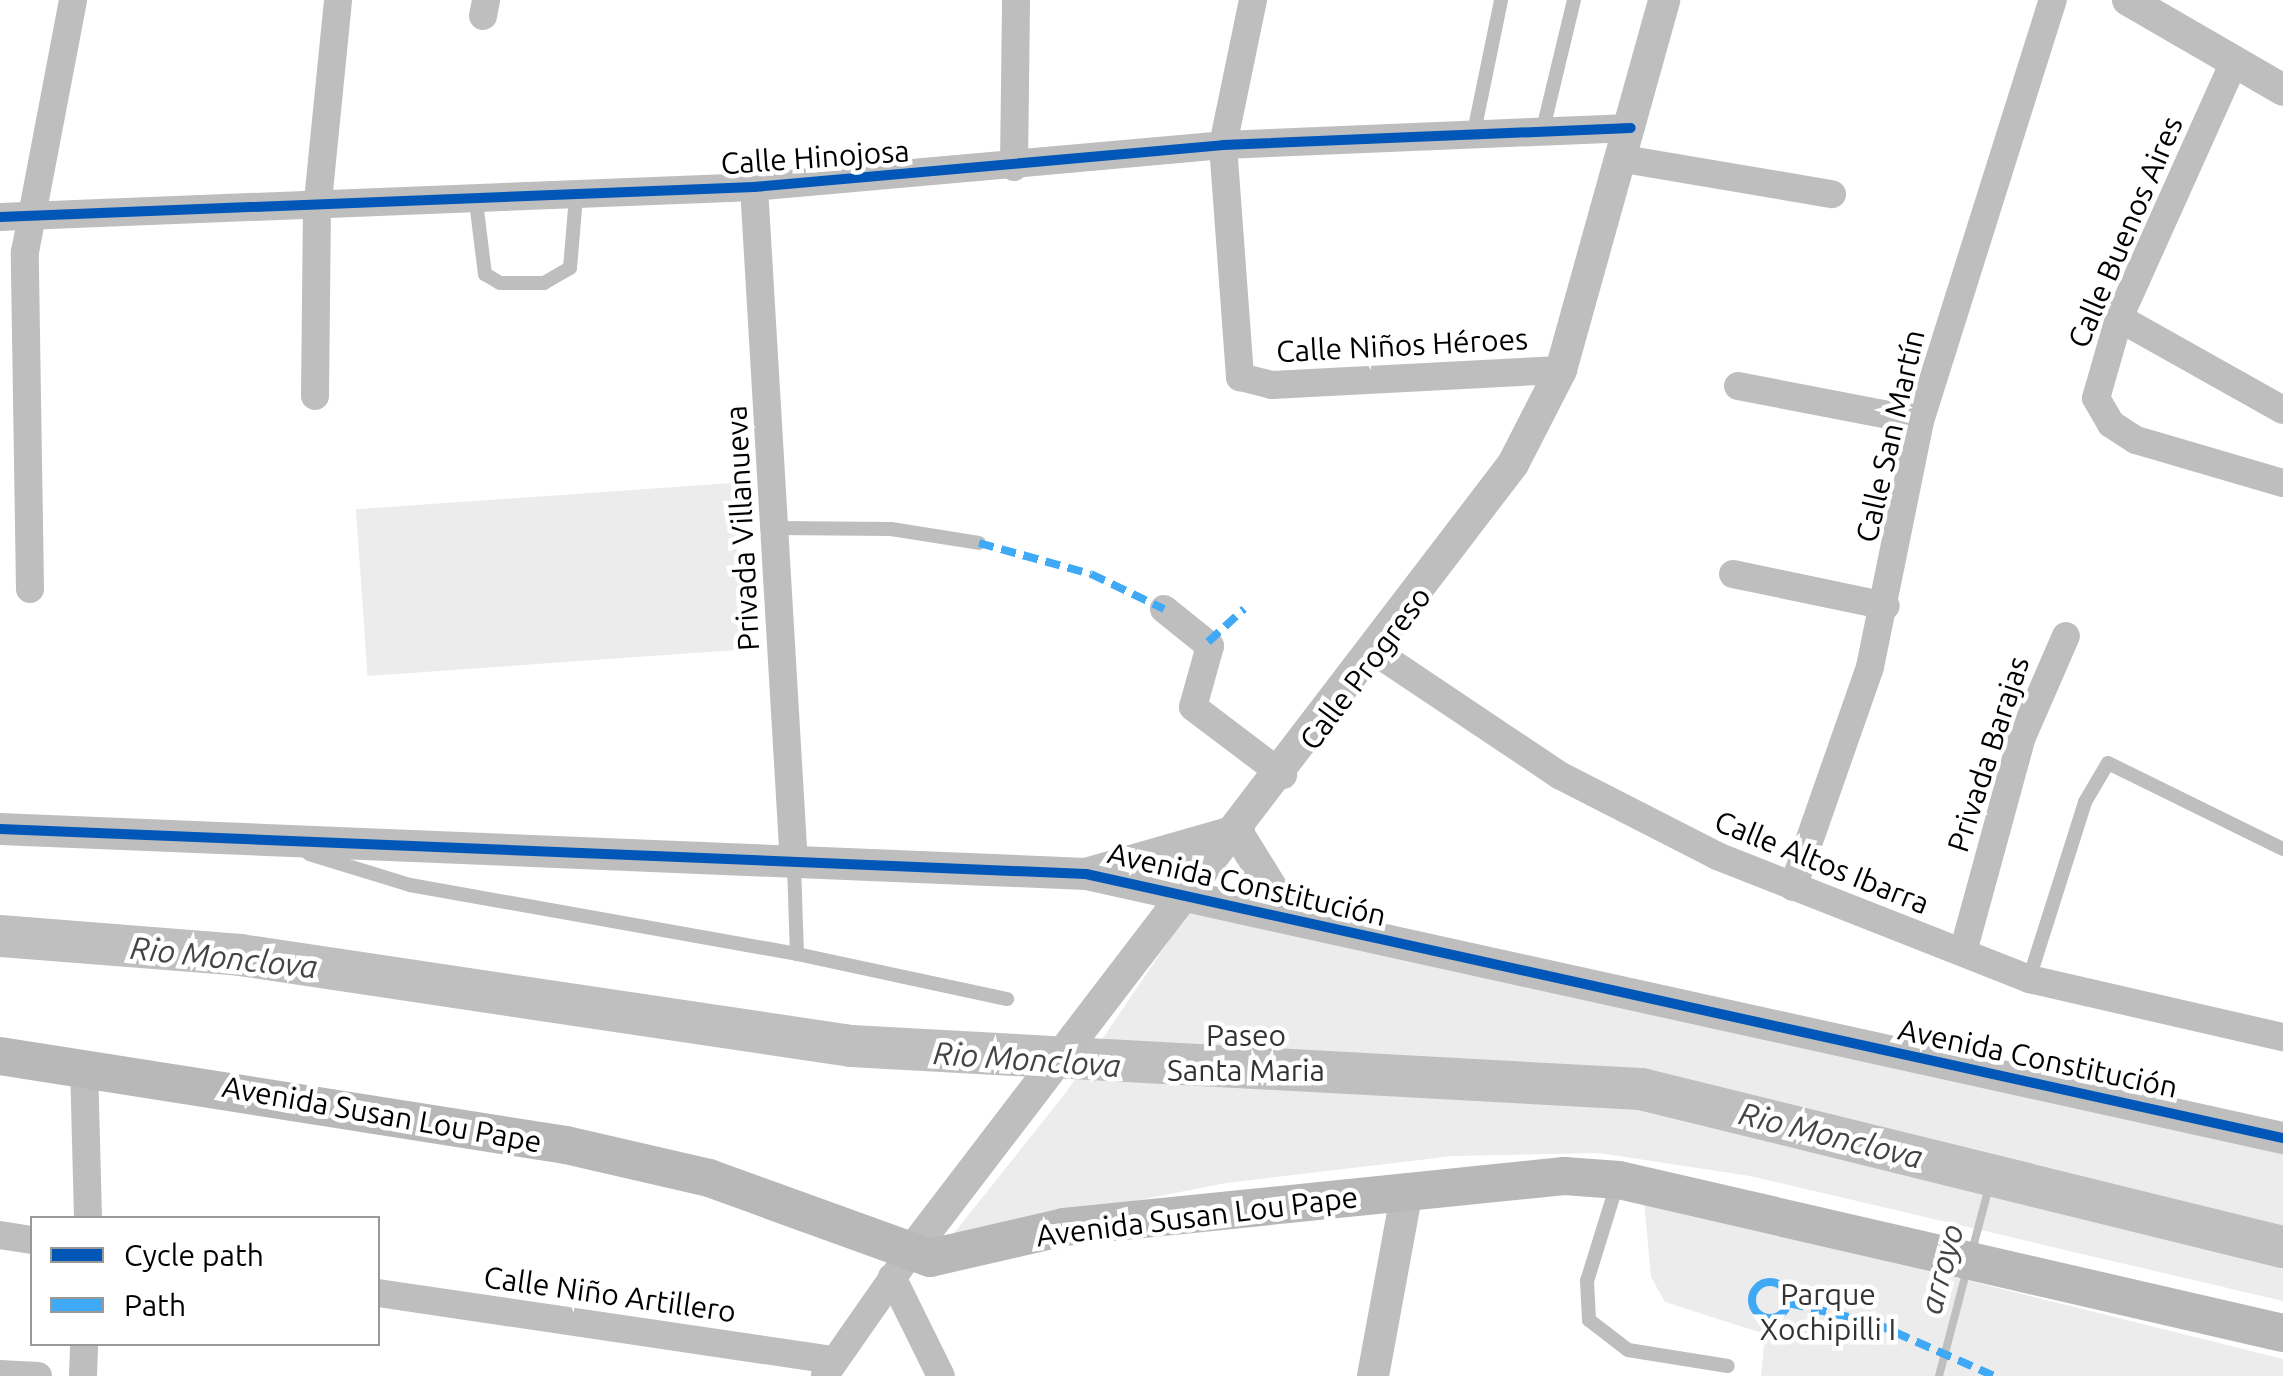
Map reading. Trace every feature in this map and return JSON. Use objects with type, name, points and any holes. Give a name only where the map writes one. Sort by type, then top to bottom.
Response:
[{"type":"main road","name":"Avenida Susan Lou Pape","points":[[0,1056],[84,1065],[709,1178],[911,1251],[941,1258],[1064,1227],[1407,1190],[1619,1180],[2283,1333]]},
{"type":"street","points":[[30,589],[14,217],[73,0]]},
{"type":"street","points":[[315,396],[317,210],[338,0]]},
{"type":"street","points":[[1014,167],[1016,0]]},
{"type":"street","points":[[1223,145],[1253,0]]},
{"type":"street","name":"Calle Progreso","points":[[911,1251],[1377,653],[1514,464],[1561,370],[1628,144],[1664,0]]},
{"type":"street","name":"Calle San Martín","points":[[1793,887],[1886,606],[1920,421],[2053,0]]},
{"type":"street","points":[[2128,0],[2283,90]]},
{"type":"street","name":"Calle Buenos Aires","points":[[2234,62],[2120,318],[2097,385],[2098,408],[2111,424],[2196,464],[2283,482]]},
{"type":"street","name":"Calle Hinojosa","points":[[14,217],[317,210],[754,187],[1014,167],[1223,145],[1543,129],[1628,144],[1832,194]]},
{"type":"street","name":"Calle Niños Héroes","points":[[1223,145],[1240,377],[1272,385],[1561,370]]},
{"type":"street","name":"Privada Villanueva","points":[[754,187],[794,865]]},
{"type":"street","points":[[2120,318],[2283,410]]},
{"type":"street","points":[[1738,386],[1920,421]]},
{"type":"street","points":[[1733,574],[1886,606]]},
{"type":"street","points":[[1164,609],[1210,646],[1193,707],[1283,775]]},
{"type":"street","name":"Privada Barajas","points":[[1963,952],[2022,737],[2066,636]]},
{"type":"street","name":"Calle Altos Ibarra","points":[[1377,653],[1618,808],[1793,887],[2029,979],[2283,1037]]},
{"type":"street","name":"Avenida Constitución","points":[[0,829],[287,848],[1086,874],[2283,1137]]},
{"type":"street","points":[[1086,874],[1238,831],[1290,919]]},
{"type":"street","points":[[84,1065],[88,1216]]},
{"type":"street","points":[[1373,1376],[1407,1190]]},
{"type":"street","points":[[0,1235],[30,1240]]},
{"type":"street","points":[[828,1368],[911,1251]]},
{"type":"street","points":[[911,1251],[940,1376]]},
{"type":"street","name":"Calle Niño Artillero","points":[[380,1293],[828,1368]]},
{"type":"street","points":[[83,1376],[84,1346]]},
{"type":"street","points":[[0,1374],[38,1376]]},
{"type":"lane","points":[[1474,132],[1501,0]]},
{"type":"lane","points":[[1543,129],[1574,0]]},
{"type":"lane","points":[[476,202],[485,274],[500,284],[544,284],[570,268],[576,196]]},
{"type":"lane","points":[[775,528],[891,529],[979,543]]},
{"type":"lane","points":[[2029,979],[2085,802],[2108,763],[2283,849]]},
{"type":"lane","points":[[287,848],[410,885],[797,954],[1007,999]]},
{"type":"lane","points":[[794,865],[797,954]]},
{"type":"lane","points":[[1619,1180],[1587,1280],[1589,1320],[1628,1350],[1728,1366]]},
{"type":"green space","points":[[732,483],[744,650],[368,676],[356,509]]},
{"type":"green space","name":"Paseo Santa Maria","points":[[1189,911],[2283,1147],[2283,1301],[1750,1176],[1599,1153],[1453,1156],[1226,1183],[951,1237],[1067,1091]]},
{"type":"green space","name":"Parque Xochipilli I","points":[[1644,1200],[2283,1359],[2283,1376],[1761,1376],[1765,1334],[1665,1302],[1651,1277]]},
{"type":"waterway","name":"Rio Monclova","points":[[0,936],[240,955],[851,1046],[1641,1089],[2283,1247]]},
{"type":"waterway","name":"arroyo","points":[[1972,1251],[1992,1176]]},
{"type":"waterway","name":"arroyo","points":[[1939,1376],[1967,1269]]},
{"type":"marked path","points":[[979,543],[1091,574],[1164,609]]},
{"type":"marked path","points":[[1208,642],[1244,609]]},
{"type":"marked path","points":[[1770,1282],[1782,1288],[1788,1300],[1782,1312],[1770,1318],[1758,1312],[1752,1300],[1758,1288],[1770,1282]]},
{"type":"marked path","points":[[1789,1303],[1874,1323],[1994,1376]]},
{"type":"cycle path","points":[[0,217],[754,187],[1223,145],[1631,128]]},
{"type":"cycle path","points":[[0,829],[1086,874],[2283,1138]]}]
